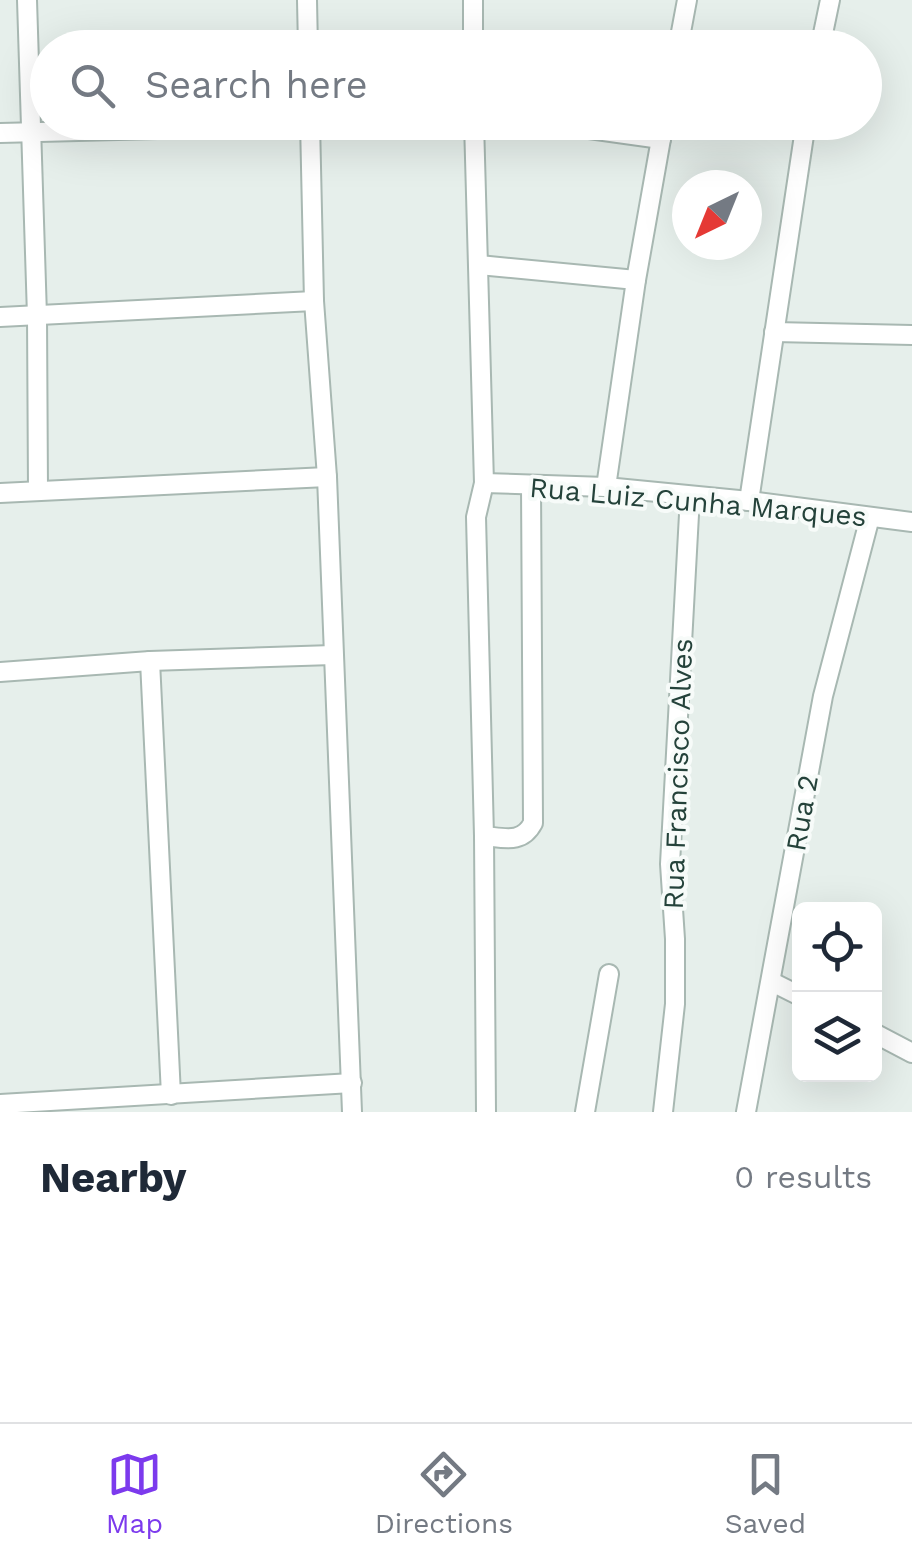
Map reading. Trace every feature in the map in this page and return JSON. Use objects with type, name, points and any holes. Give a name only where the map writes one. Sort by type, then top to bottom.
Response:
[{"type":"street","points":[[27,0],[38,491]]},
{"type":"street","points":[[307,0],[308,30]]},
{"type":"street","points":[[473,0],[473,30]]},
{"type":"street","points":[[681,30],[686,0]]},
{"type":"street","points":[[824,30],[830,0]]},
{"type":"street","points":[[0,133],[29,132]]},
{"type":"street","points":[[310,140],[314,301],[328,478],[352,1112]]},
{"type":"street","points":[[475,140],[484,483],[476,517],[486,1112]]},
{"type":"street","points":[[606,488],[660,140]]},
{"type":"street","points":[[748,501],[803,140]]},
{"type":"street","points":[[478,264],[636,280]]},
{"type":"street","points":[[0,317],[314,301]]},
{"type":"street","points":[[774,332],[912,335]]},
{"type":"street","points":[[0,493],[328,478]]},
{"type":"street","name":"Rua Luiz Cunha Marques","points":[[484,483],[606,488],[912,522]]},
{"type":"street","points":[[484,836],[517,839],[526,836],[533,823],[532,486]]},
{"type":"street","name":"Rua Francisco Alves","points":[[663,1112],[674,1004],[670,864],[690,496]]},
{"type":"street","name":"Rua 2","points":[[746,1112],[823,696],[870,517]]},
{"type":"street","points":[[0,672],[334,654]]},
{"type":"street","points":[[150,661],[171,1095]]},
{"type":"street","points":[[585,1112],[609,974]]},
{"type":"street","points":[[772,982],[792,992]]},
{"type":"street","points":[[882,1037],[912,1053]]},
{"type":"street","points":[[0,1109],[352,1082]]}]
